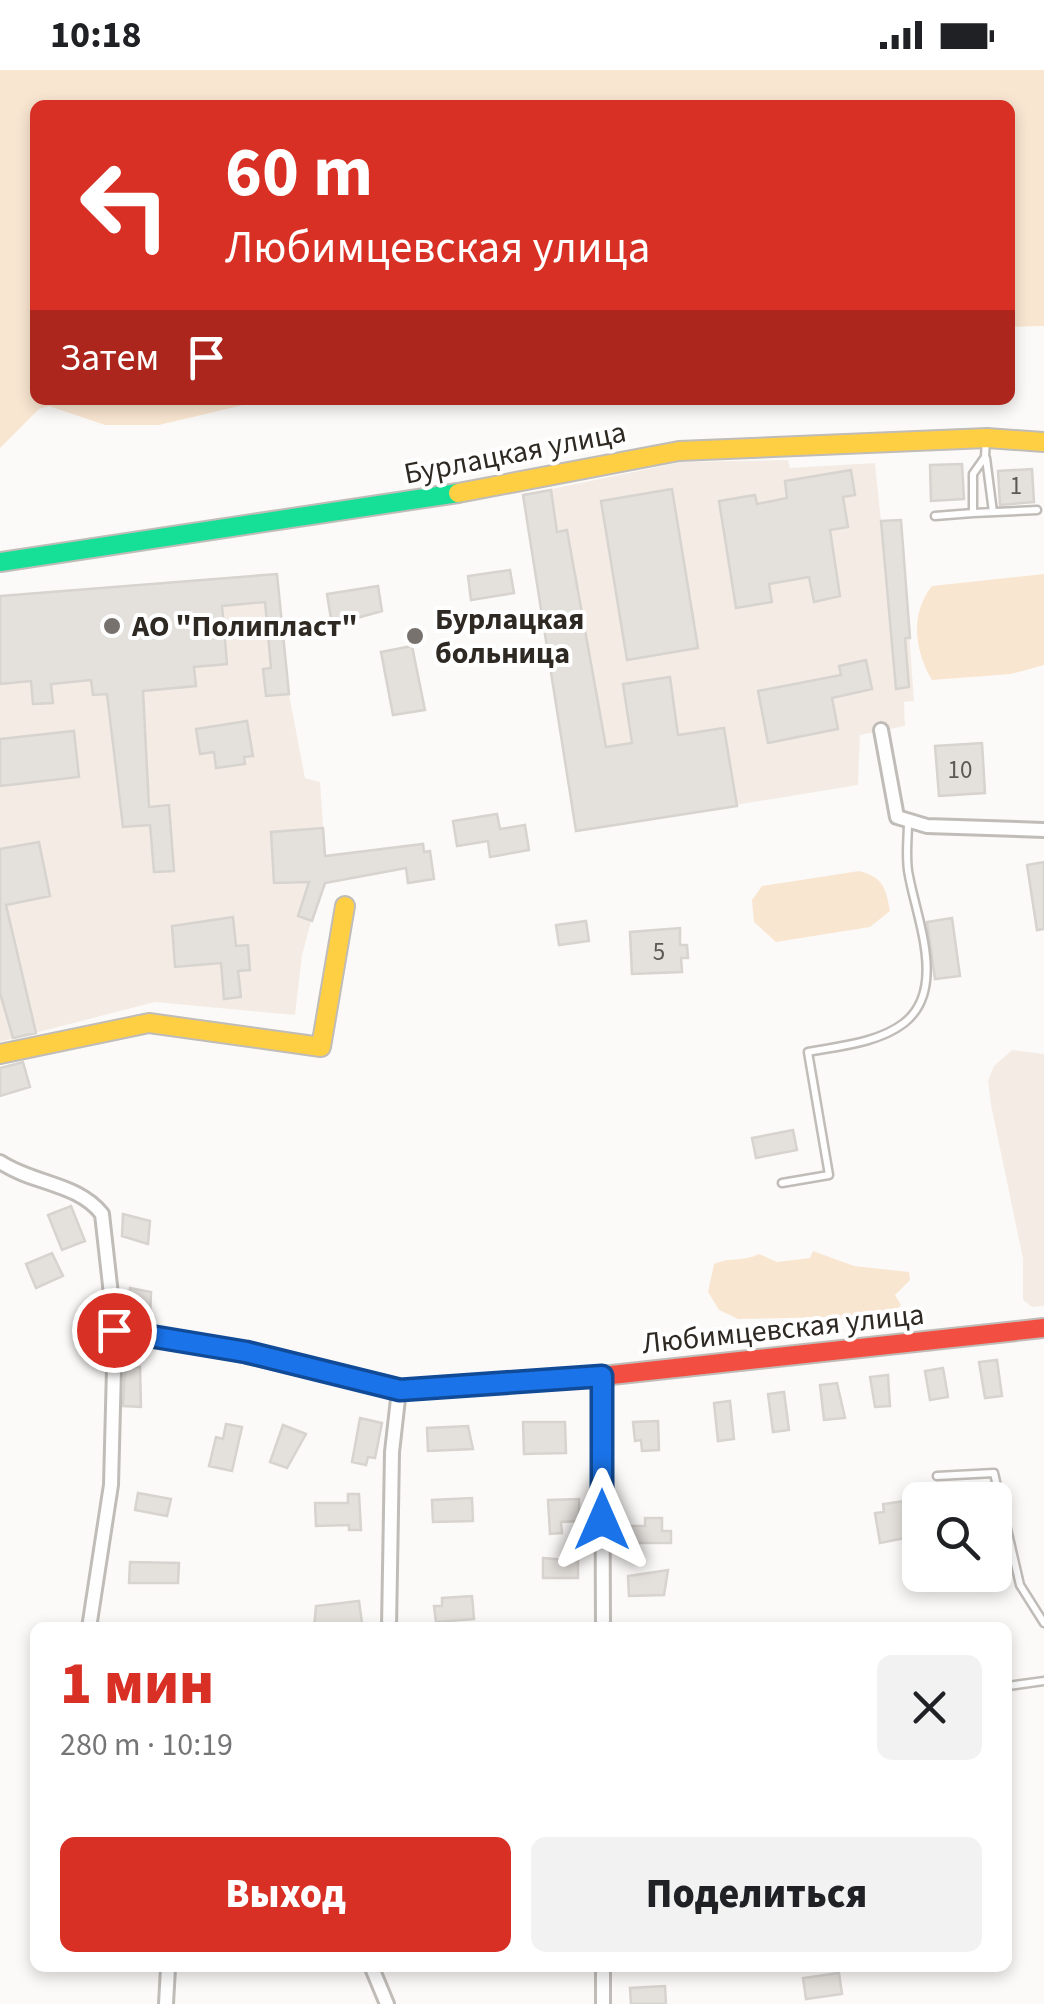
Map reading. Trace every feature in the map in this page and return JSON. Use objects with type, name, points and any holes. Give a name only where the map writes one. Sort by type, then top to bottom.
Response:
[{"type":"street","name":"Бурлацкая улица","points":[[0,562],[398,504],[679,451],[986,448],[1044,442]]},
{"type":"street","points":[[881,730],[897,817],[927,826],[1044,830]]},
{"type":"street","points":[[0,1054],[78,1035],[149,1024],[321,1048],[345,906]]},
{"type":"street","points":[[0,1162],[24,1178],[79,1192],[102,1214],[114,1330],[111,1485],[90,1622]]},
{"type":"street","name":"Любимцевская улица","points":[[114,1330],[251,1354],[400,1390],[602,1376],[1044,1328]]},
{"type":"street","points":[[602,1376],[603,1622]]},
{"type":"street","points":[[389,1622],[392,1452],[400,1390]]},
{"type":"street","points":[[166,2004],[168,1972]]},
{"type":"street","points":[[374,1972],[387,2004]]},
{"type":"street","points":[[603,1972],[603,2004]]},
{"type":"lane","points":[[986,448],[993,512]]},
{"type":"lane","points":[[973,513],[972,474],[986,448]]},
{"type":"lane","points":[[935,516],[1037,510]]},
{"type":"lane","points":[[782,1183],[829,1174],[808,1052],[869,1039],[902,1025],[918,1010],[926,986],[921,919],[908,873],[908,820]]},
{"type":"lane","points":[[937,1476],[994,1473],[1020,1585],[1044,1624]]},
{"type":"lane","points":[[1012,1685],[1044,1681]]},
{"type":"shaded area","points":[[0,70],[1044,70],[1044,326],[1015,327],[1015,100],[30,100],[30,405],[243,405],[159,425],[105,425],[49,406],[39,409],[0,448]]},
{"type":"shaded area","points":[[788,460],[790,468],[875,463],[881,521],[901,520],[914,701],[904,702],[905,726],[860,735],[858,785],[576,831],[523,495],[681,462]]},
{"type":"shaded area","points":[[277,574],[289,694],[305,778],[320,782],[326,866],[302,955],[295,1015],[155,1002],[0,1042],[0,596]]},
{"type":"shaded area","points":[[1044,574],[1044,665],[1011,674],[932,680],[921,657],[917,632],[920,608],[932,586]]},
{"type":"shaded area","points":[[859,871],[878,880],[889,903],[890,911],[870,927],[776,942],[754,922],[752,900],[762,886]]},
{"type":"shaded area","points":[[1012,1050],[1044,1054],[1044,1306],[1032,1307],[1023,1300],[1023,1259],[988,1081],[994,1066]]},
{"type":"shaded area","points":[[813,1251],[854,1266],[909,1272],[910,1280],[895,1295],[901,1305],[889,1318],[863,1322],[832,1317],[738,1319],[719,1310],[708,1292],[714,1264],[759,1254],[777,1262],[810,1258]]},
{"type":"building","points":[[962,464],[964,499],[931,501],[930,465]]},
{"type":"building","points":[[1032,469],[1034,502],[1000,505],[998,471]]},
{"type":"building","points":[[851,470],[855,495],[843,497],[848,527],[830,530],[840,596],[814,602],[809,577],[769,584],[772,602],[736,608],[719,501],[755,495],[757,504],[787,498],[785,481]]},
{"type":"building","points":[[672,489],[698,648],[627,660],[601,501]]},
{"type":"building","points":[[551,490],[557,532],[567,530],[606,747],[632,743],[623,684],[670,677],[678,735],[724,728],[737,806],[576,831],[523,495]]},
{"type":"building","points":[[901,520],[910,638],[905,638],[909,687],[896,689],[881,521]]},
{"type":"building","points":[[510,570],[514,593],[471,600],[468,576]]},
{"type":"building","name":"АО \"Полипласт\"","points":[[277,574],[289,694],[266,696],[263,669],[271,668],[265,602],[222,606],[227,664],[194,667],[196,686],[143,691],[149,807],[169,805],[174,871],[154,872],[150,825],[123,827],[107,694],[93,695],[91,680],[51,684],[53,703],[33,704],[31,681],[0,684],[0,596]]},
{"type":"building","points":[[378,586],[382,611],[346,621],[346,617],[331,619],[327,594]]},
{"type":"building","points":[[412,646],[425,710],[393,715],[381,652]]},
{"type":"building","points":[[866,660],[872,689],[832,698],[838,729],[768,743],[758,691],[841,675],[839,666]]},
{"type":"building","points":[[247,721],[253,756],[244,757],[245,764],[216,768],[214,752],[200,754],[196,729]]},
{"type":"building","points":[[74,731],[79,777],[0,786],[0,739]]},
{"type":"building","points":[[982,743],[985,793],[939,796],[935,746]]},
{"type":"building","points":[[497,814],[500,829],[525,825],[529,850],[490,857],[488,841],[457,846],[453,821]]},
{"type":"building","points":[[323,828],[325,856],[423,844],[424,852],[430,851],[434,879],[408,883],[406,868],[325,883],[312,921],[298,916],[309,882],[274,883],[271,832]]},
{"type":"building","points":[[39,842],[50,896],[6,905],[36,1033],[13,1038],[0,993],[0,849]]},
{"type":"building","points":[[1044,862],[1044,929],[1037,930],[1027,865]]},
{"type":"building","points":[[233,917],[236,946],[248,945],[250,970],[238,971],[241,997],[224,999],[221,963],[175,967],[172,926]]},
{"type":"building","points":[[952,918],[960,976],[935,979],[927,922]]},
{"type":"building","points":[[586,921],[589,941],[559,945],[556,925]]},
{"type":"building","points":[[680,928],[680,945],[687,945],[688,958],[681,958],[682,972],[632,974],[630,932]]},
{"type":"building","points":[[23,1062],[30,1087],[0,1096],[0,1068]]},
{"type":"building","points":[[793,1130],[797,1150],[756,1158],[752,1138]]},
{"type":"building","points":[[71,1206],[85,1241],[62,1250],[48,1215]]},
{"type":"building","points":[[123,1214],[150,1221],[148,1244],[122,1236]]},
{"type":"building","points":[[52,1253],[63,1276],[36,1288],[26,1264]]},
{"type":"building","points":[[130,1288],[151,1292],[150,1318],[128,1316]]},
{"type":"building","points":[[997,1360],[1002,1396],[985,1398],[979,1362]]},
{"type":"building","points":[[125,1367],[140,1367],[141,1407],[123,1406]]},
{"type":"building","points":[[943,1368],[948,1397],[930,1400],[925,1371]]},
{"type":"building","points":[[888,1375],[890,1406],[875,1407],[870,1377]]},
{"type":"building","points":[[837,1383],[845,1418],[824,1420],[820,1385]]},
{"type":"building","points":[[784,1392],[789,1430],[773,1432],[768,1394]]},
{"type":"building","points":[[730,1401],[734,1439],[718,1441],[714,1403]]},
{"type":"building","points":[[360,1418],[382,1423],[375,1458],[368,1457],[366,1465],[352,1462]]},
{"type":"building","points":[[658,1421],[659,1450],[642,1451],[641,1440],[635,1441],[633,1422]]},
{"type":"building","points":[[523,1422],[565,1422],[566,1453],[524,1454]]},
{"type":"building","points":[[226,1424],[242,1427],[232,1471],[209,1466],[216,1437],[223,1439]]},
{"type":"building","points":[[283,1425],[306,1434],[287,1468],[270,1462]]},
{"type":"building","points":[[468,1426],[473,1449],[428,1451],[427,1428]]},
{"type":"building","points":[[138,1493],[171,1499],[167,1516],[135,1510]]},
{"type":"building","points":[[348,1494],[359,1494],[361,1530],[349,1530],[349,1525],[316,1526],[315,1503],[348,1503]]},
{"type":"building","points":[[472,1498],[473,1521],[433,1522],[432,1500]]},
{"type":"building","points":[[579,1499],[579,1521],[561,1522],[562,1533],[550,1534],[548,1500]]},
{"type":"building","points":[[902,1501],[902,1539],[880,1543],[875,1513],[884,1512],[883,1504]]},
{"type":"building","points":[[645,1518],[662,1518],[662,1531],[671,1531],[671,1543],[629,1543],[629,1526],[645,1526]]},
{"type":"building","points":[[543,1558],[578,1561],[578,1578],[543,1578]]},
{"type":"building","points":[[130,1562],[179,1563],[178,1583],[129,1583]]},
{"type":"building","points":[[668,1570],[664,1595],[629,1596],[628,1576]]},
{"type":"building","points":[[472,1596],[474,1619],[436,1622],[434,1606],[442,1606],[442,1598]]},
{"type":"building","points":[[359,1601],[362,1622],[315,1622],[316,1606]]},
{"type":"building","points":[[839,1973],[842,1994],[806,1999],[803,1978]]},
{"type":"building","points":[[665,1986],[666,2004],[631,2004],[630,1988]]},
{"type":"traffic: fast","points":[[0,562],[458,493]]},
{"type":"traffic: slow","points":[[458,493],[679,451],[987,438],[1044,442]]},
{"type":"traffic: slow","points":[[0,1054],[149,1023],[321,1047],[345,906]]},
{"type":"traffic: jam","points":[[115,1330],[214,1346],[399,1390],[602,1376],[1044,1328]]},
{"type":"place","name":"АО \"Полипласт\"","points":[[112,626]]},
{"type":"place","name":"Бурлацкая больница","points":[[415,636]]},
{"type":"route","points":[[114,1330],[246,1352],[400,1390],[602,1376],[602,1520]]}]
